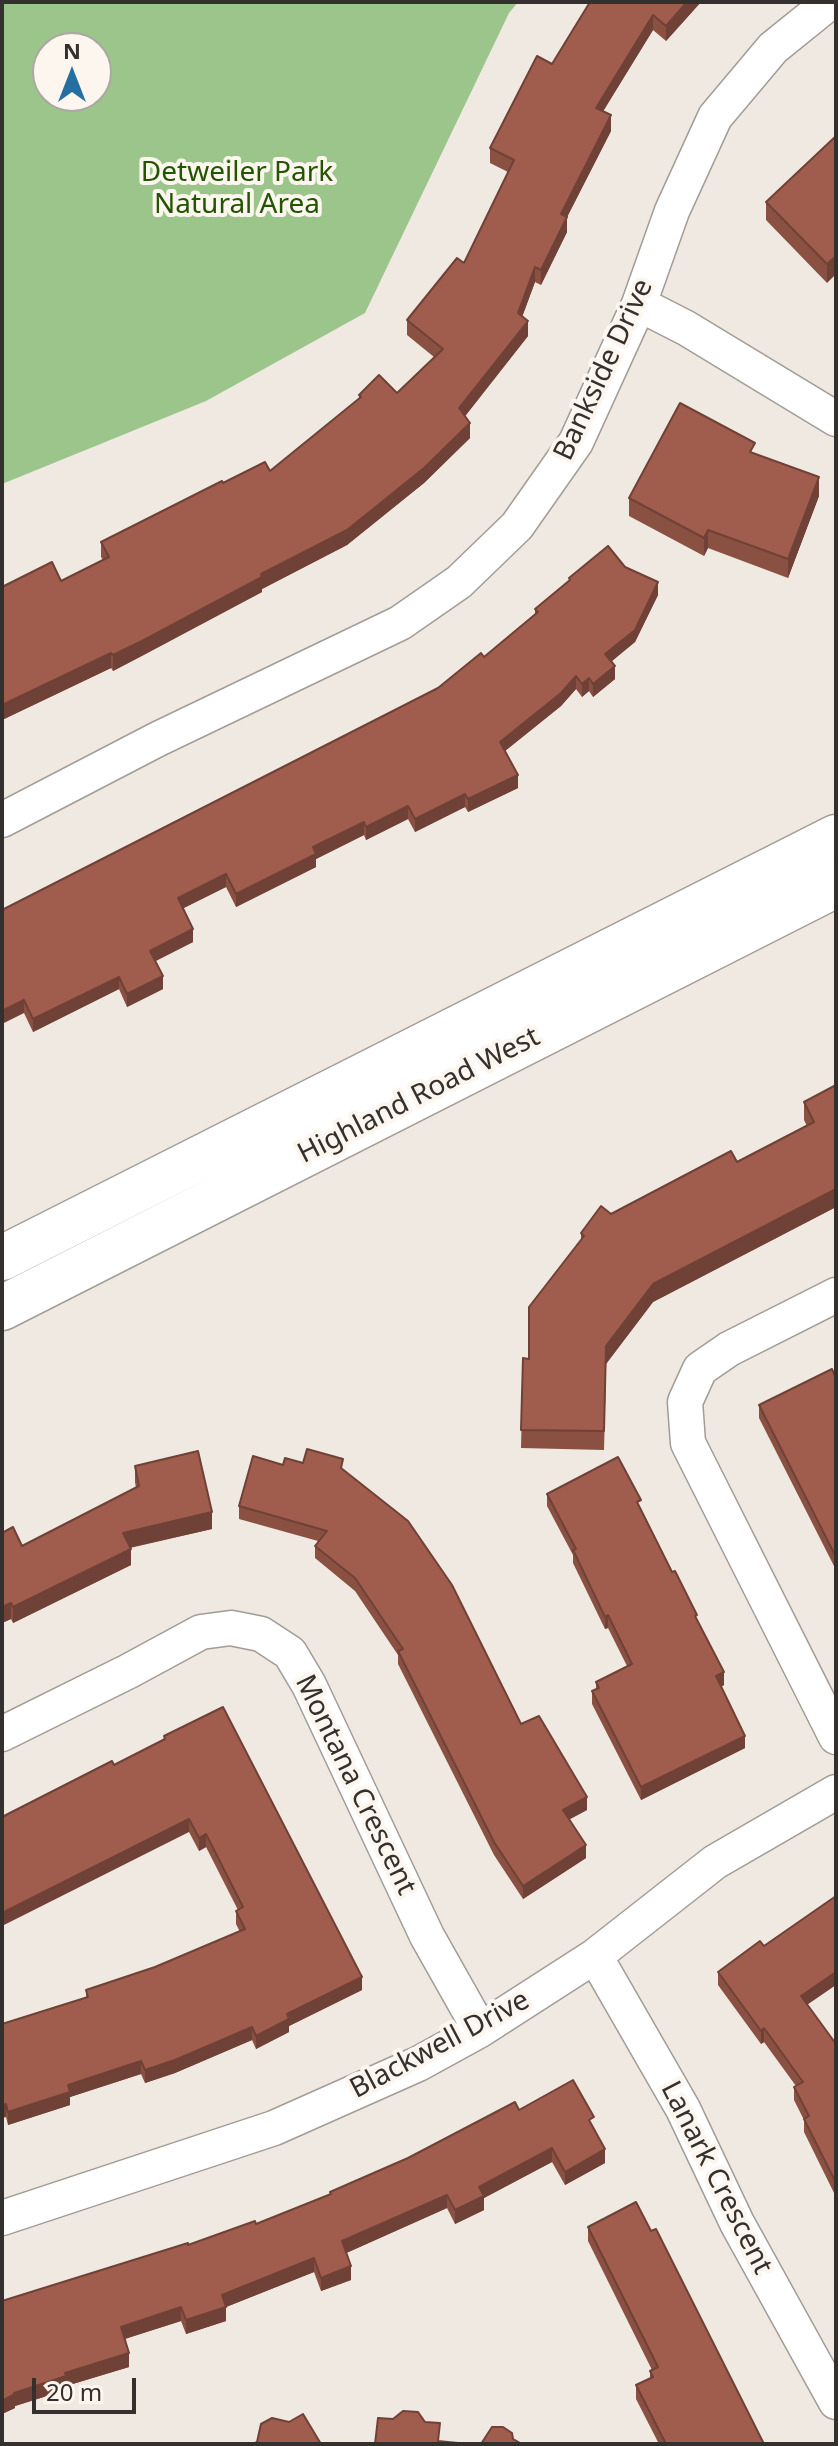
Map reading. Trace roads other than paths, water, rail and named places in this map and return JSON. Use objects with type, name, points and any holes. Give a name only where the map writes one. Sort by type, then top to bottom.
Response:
[{"type":"main road","name":"Highland Road West","points":[[2,1258],[836,837]]},
{"type":"main road","name":"Highland Road West","points":[[2,1308],[836,885]]},
{"type":"street","name":"Bankside Drive","points":[[2,820],[158,739],[400,623],[459,582],[517,526],[576,442],[639,304],[672,211],[715,117],[773,48],[830,2]]},
{"type":"street","points":[[639,304],[686,328],[836,419]]},
{"type":"street","points":[[836,1295],[729,1349],[700,1369],[685,1402],[688,1443],[836,1737]]},
{"type":"street","name":"Montana Crescent","points":[[2,1734],[201,1632],[231,1628],[261,1634],[290,1653],[309,1685],[427,1936],[480,2030]]},
{"type":"street","name":"Blackwell Drive","points":[[2,2218],[274,2128],[418,2064],[480,2030],[595,1956],[715,1862],[836,1792]]},
{"type":"street","name":"Lanark Crescent","points":[[595,1956],[683,2109],[737,2223],[836,2402]]},
{"type":"park label","name":"Detweiler Park Natural Area","points":[[237,189]]}]
